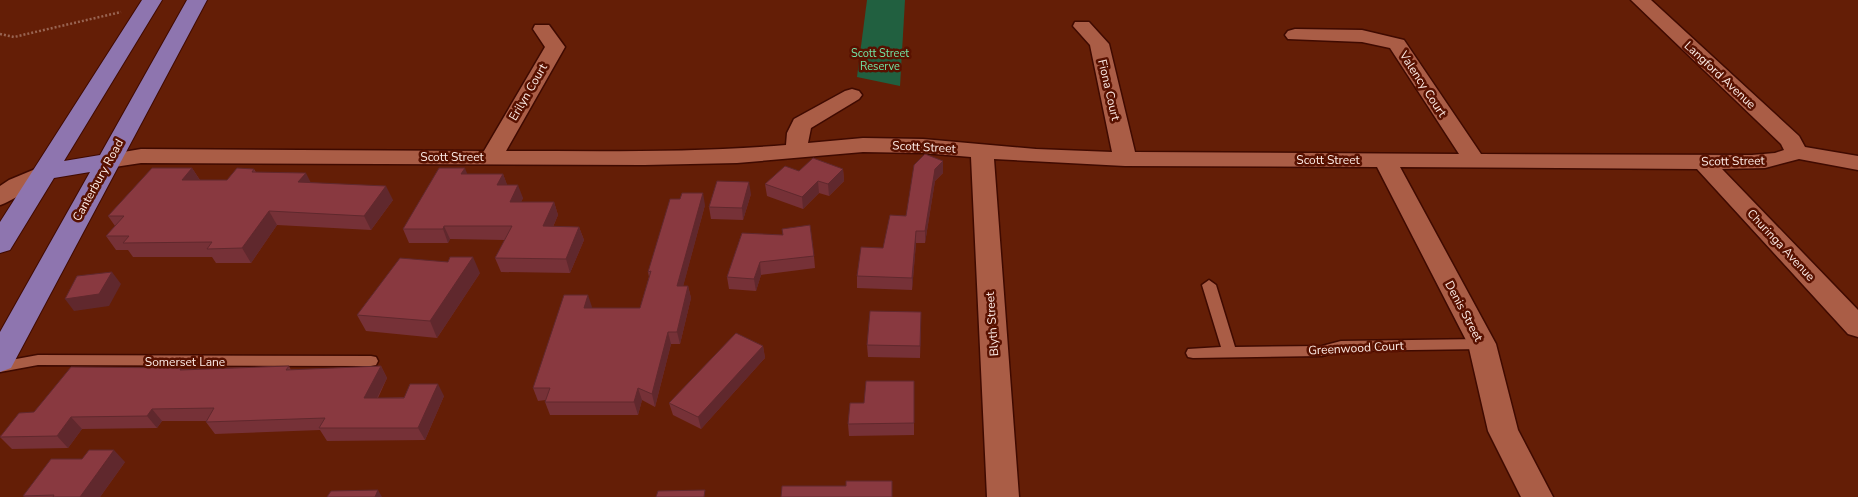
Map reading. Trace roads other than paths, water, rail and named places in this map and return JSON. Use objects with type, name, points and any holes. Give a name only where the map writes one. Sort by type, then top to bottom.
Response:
[{"type":"main road","points":[[0,244],[152,0]]},
{"type":"main road","name":"Canterbury Road","points":[[0,360],[197,0]]},
{"type":"main road","points":[[45,172],[108,161]]},
{"type":"street","name":"Langford Avenue","points":[[1640,0],[1791,141],[1796,152]]},
{"type":"street","name":"Fiona Court","points":[[1082,26],[1099,44],[1125,159]]},
{"type":"street","name":"Erilyn Court","points":[[491,157],[555,47],[542,29]]},
{"type":"street","name":"Valency Court","points":[[1295,36],[1362,36],[1397,44],[1474,160]]},
{"type":"street","points":[[796,150],[798,133],[802,124],[852,95]]},
{"type":"street","name":"Scott Street","points":[[108,161],[141,156],[728,156],[863,145],[923,146],[982,152],[1125,159],[1703,162],[1768,161],[1788,158],[1796,152],[1858,163]]},
{"type":"street","name":"Blyth Street","points":[[982,152],[1003,497]]},
{"type":"street","name":"Denis Street","points":[[1384,160],[1482,344],[1503,431],[1538,497]]},
{"type":"street","name":"Churinga Avenue","points":[[1703,162],[1858,327]]},
{"type":"street","points":[[0,198],[17,185],[45,172]]},
{"type":"lane","points":[[1209,285],[1229,352]]},
{"type":"lane","name":"Greenwood Court","points":[[1193,353],[1322,350],[1341,346],[1482,344]]},
{"type":"lane","name":"Somerset Lane","points":[[0,367],[38,360],[371,361]]},
{"type":"park label","name":"Scott Street Reserve","points":[[880,59]]}]
